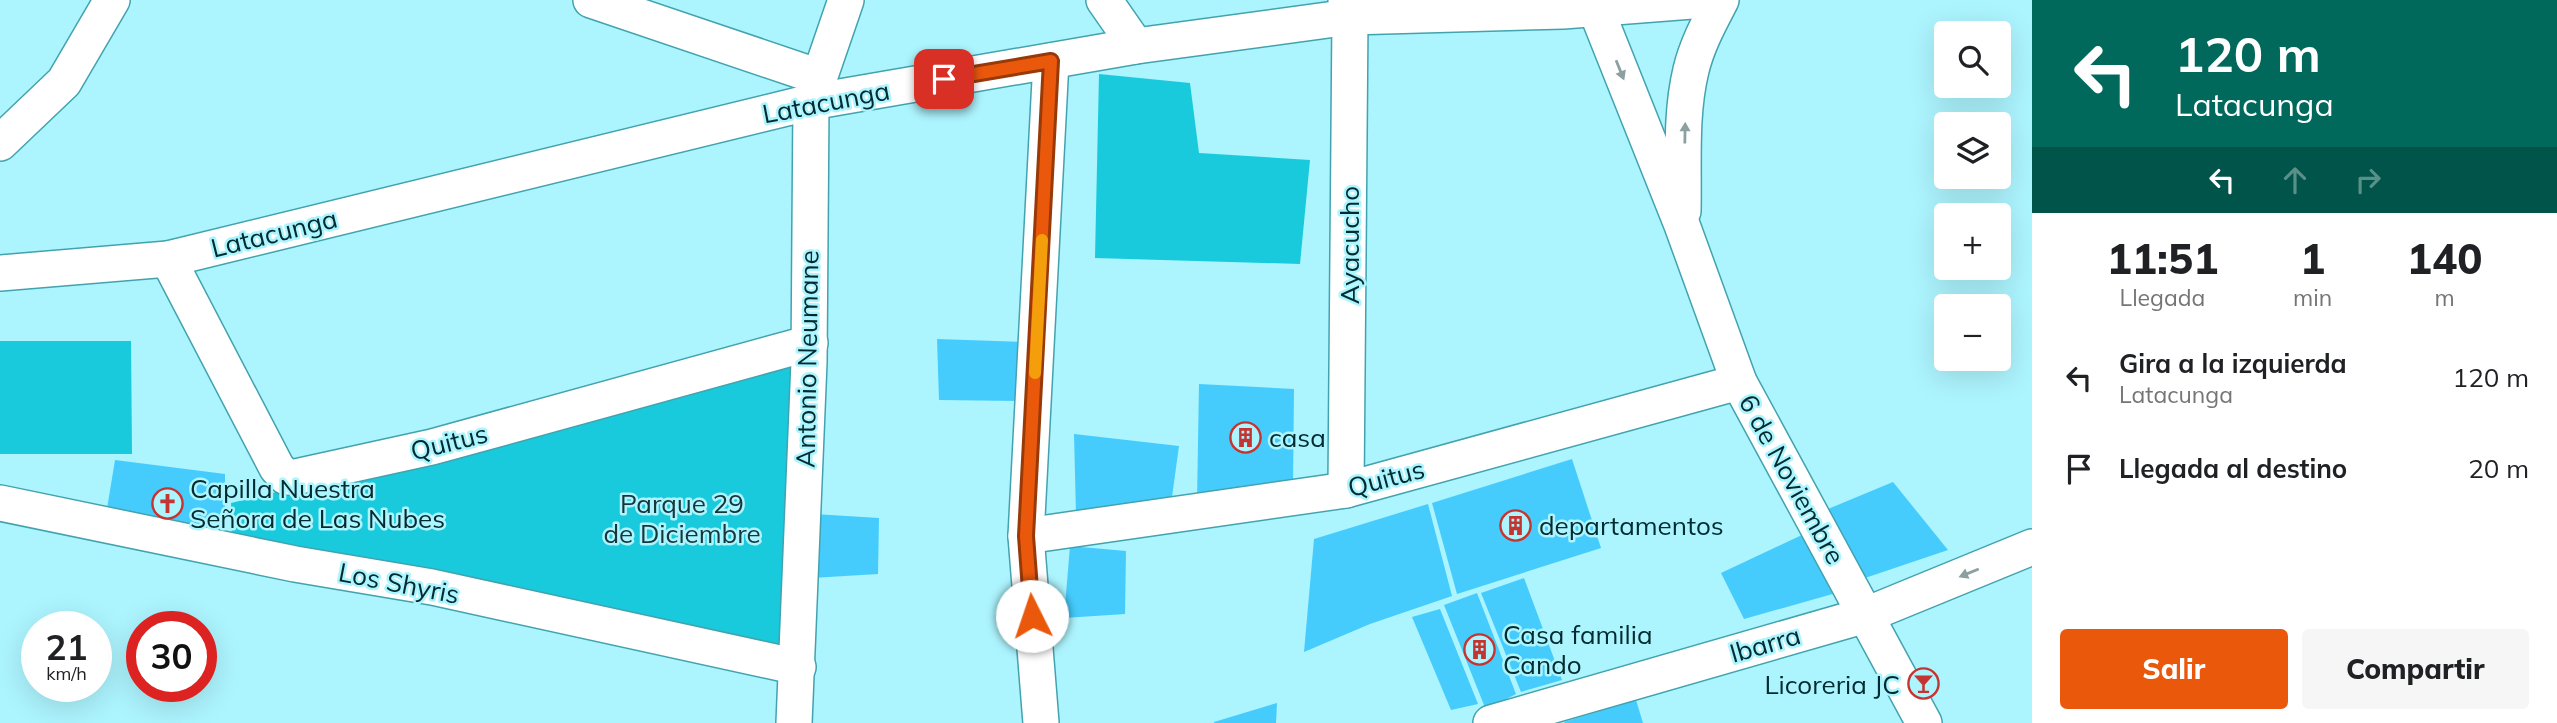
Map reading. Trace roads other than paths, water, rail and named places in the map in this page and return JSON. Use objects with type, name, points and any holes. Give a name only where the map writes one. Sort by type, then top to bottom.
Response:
[{"type":"street","points":[[0,142],[64,82],[112,0]]},
{"type":"street","points":[[591,0],[815,90]]},
{"type":"street","name":"Antonio Neumane","points":[[794,723],[810,343],[815,90],[846,0]]},
{"type":"street","points":[[1104,0],[1136,46]]},
{"type":"street","name":"Latacunga","points":[[0,273],[169,259],[815,90],[1051,61],[1348,8],[1563,11],[1638,2],[1705,0]]},
{"type":"street","name":"6 de Noviembre","points":[[1682,225],[1686,110],[1691,72],[1700,41],[1721,0]]},
{"type":"street","name":"6 de Noviembre","points":[[1595,6],[1682,225],[1739,382],[1924,723]]},
{"type":"street","name":"Ayacucho","points":[[1346,490],[1348,8]]},
{"type":"street","points":[[1041,723],[1026,536],[1051,61]]},
{"type":"street","name":"Quitus","points":[[169,259],[277,468],[286,477],[432,447],[810,343]]},
{"type":"street","name":"Quitus","points":[[1026,536],[1346,490],[1739,382]]},
{"type":"street","name":"Los Shyris","points":[[0,503],[282,561],[432,587],[798,667]]},
{"type":"street","name":"Ibarra","points":[[1505,721],[1866,615],[2032,547]]},
{"type":"place","name":"casa","points":[[1246,437]]},
{"type":"place","name":"Capilla Nuestra Señora de Las Nubes","points":[[167,503]]},
{"type":"place","name":"departamentos","points":[[1516,525]]},
{"type":"place","name":"Casa familia Cando","points":[[1480,649]]},
{"type":"place","name":"Licoreria JC","points":[[1923,684]]},
{"type":"park label","name":"Parque 29 de Diciembre","points":[[682,518]]}]
